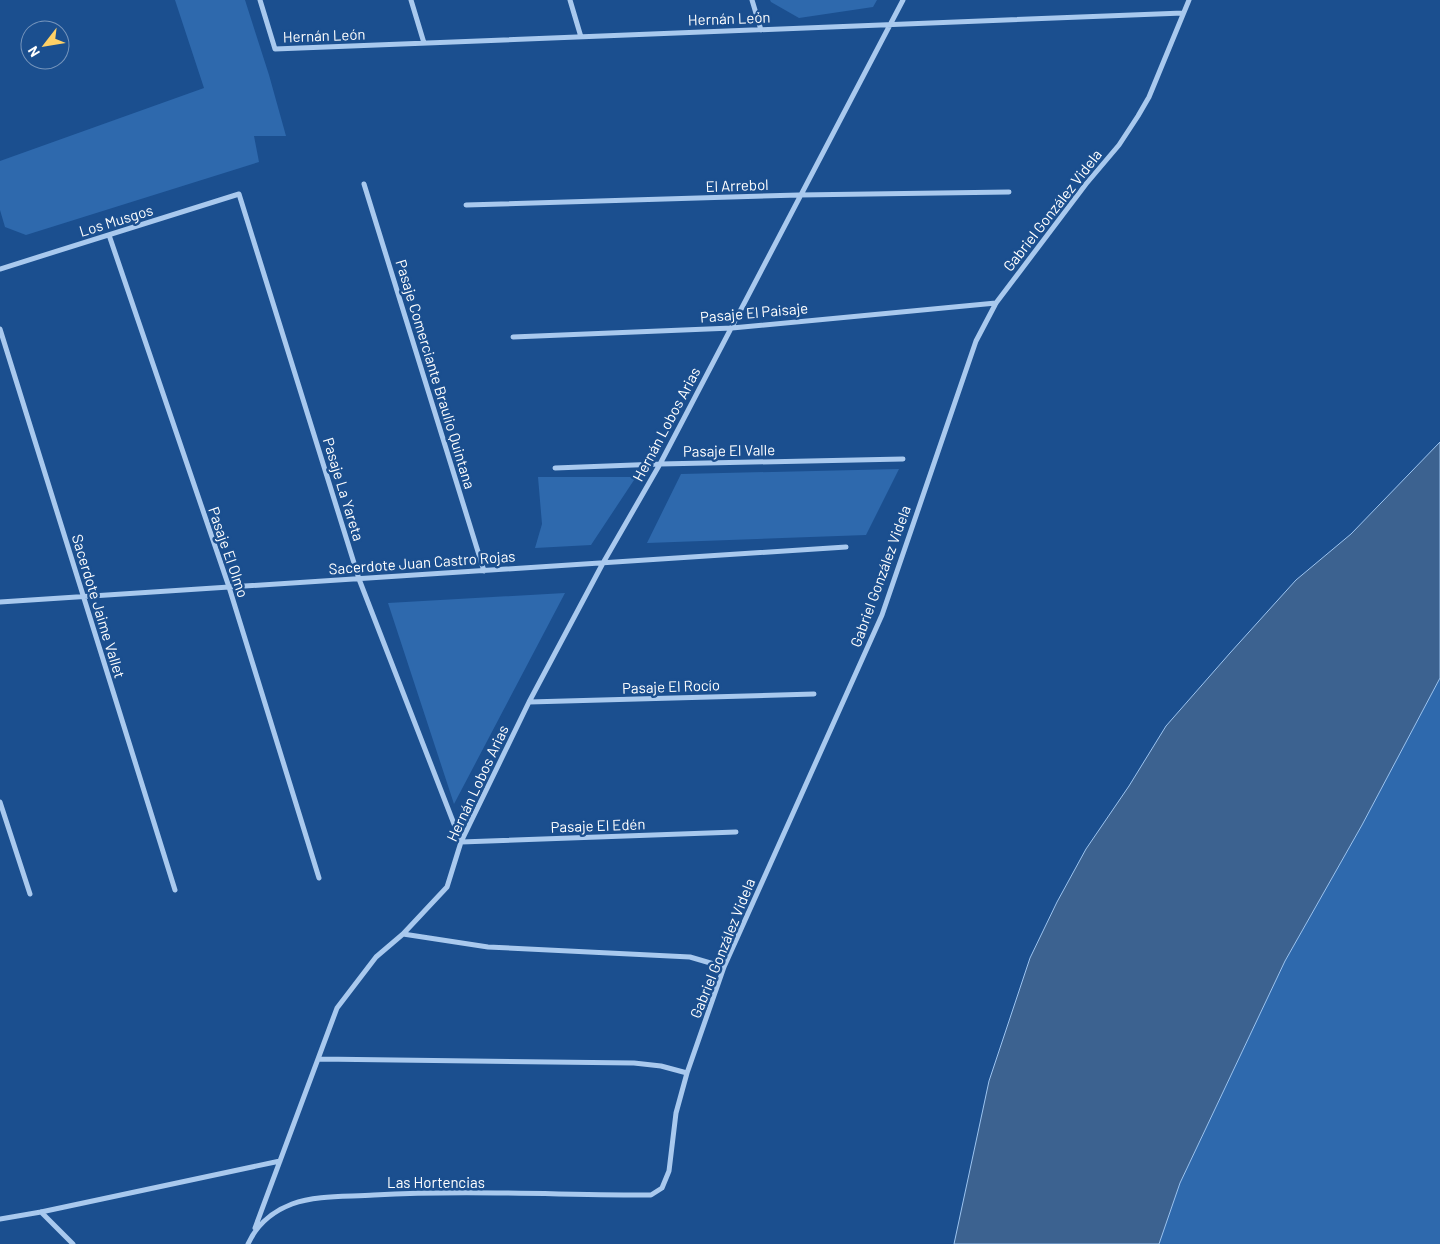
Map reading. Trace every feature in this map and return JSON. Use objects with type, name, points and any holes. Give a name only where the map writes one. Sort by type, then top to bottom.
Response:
[{"type":"street","name":"Hernán León","points":[[260,0],[275,49],[1183,13]]},
{"type":"street","points":[[411,0],[424,43]]},
{"type":"street","points":[[570,0],[581,37]]},
{"type":"street","points":[[752,0],[761,30]]},
{"type":"street","name":"Hernán Lobos Arias","points":[[254,1231],[338,1008],[376,957],[403,934],[447,887],[461,842],[529,702],[603,563],[660,464],[732,328],[799,195],[903,0]]},
{"type":"street","name":"Gabriel González Videla","points":[[642,1195],[651,1195],[662,1188],[668,1171],[676,1113],[687,1074],[724,967],[882,615],[976,341],[996,302],[1086,184],[1119,145],[1138,116],[1149,97],[1189,0]]},
{"type":"street","name":"Pasaje Comerciante Braulio Quintana","points":[[364,184],[484,571]]},
{"type":"street","name":"El Arrebol","points":[[466,205],[799,195],[1009,192]]},
{"type":"street","name":"Los Musgos","points":[[0,269],[240,194]]},
{"type":"street","name":"Pasaje La Yareta","points":[[240,194],[359,579],[461,842]]},
{"type":"street","name":"Pasaje El Olmo","points":[[109,236],[229,588],[319,878]]},
{"type":"street","name":"Pasaje El Paisaje","points":[[513,337],[732,328],[996,302]]},
{"type":"street","name":"Sacerdote Jaime Vallet","points":[[0,329],[175,890]]},
{"type":"street","name":"Pasaje El Valle","points":[[555,468],[903,459]]},
{"type":"street","name":"Sacerdote Juan Castro Rojas","points":[[0,602],[846,547]]},
{"type":"street","name":"Pasaje El Rocío","points":[[529,702],[814,694]]},
{"type":"street","points":[[0,802],[30,894]]},
{"type":"street","name":"Pasaje El Edén","points":[[461,842],[736,832]]},
{"type":"street","points":[[403,934],[488,947],[690,957],[724,967]]},
{"type":"street","points":[[319,1059],[634,1062],[661,1066],[687,1074]]},
{"type":"street","points":[[0,1218],[41,1212],[280,1161]]},
{"type":"street","name":"Las Hortencias","points":[[248,1244],[254,1231],[270,1216],[292,1204],[315,1199],[404,1194],[642,1195]]},
{"type":"street","points":[[41,1212],[73,1244]]},
{"type":"shaded area","points":[[175,0],[245,0],[286,136],[254,136],[259,162],[26,235],[5,227],[0,210],[0,161],[204,88]]},
{"type":"shaded area","points":[[770,0],[877,0],[873,7],[799,18]]},
{"type":"shaded area","points":[[1440,442],[1440,678],[1362,825],[1285,961],[1180,1183],[1159,1244],[954,1244],[989,1081],[1030,958],[1057,902],[1086,849],[1129,786],[1166,726],[1296,580],[1351,534]]},
{"type":"shaded area","points":[[899,469],[866,535],[647,543],[681,474]]},
{"type":"shaded area","points":[[538,477],[636,477],[591,545],[535,548],[542,524]]},
{"type":"shaded area","points":[[565,593],[454,804],[388,603]]},
{"type":"shaded area","points":[[1440,678],[1440,1244],[1159,1244],[1180,1183],[1285,961],[1362,825]]}]
